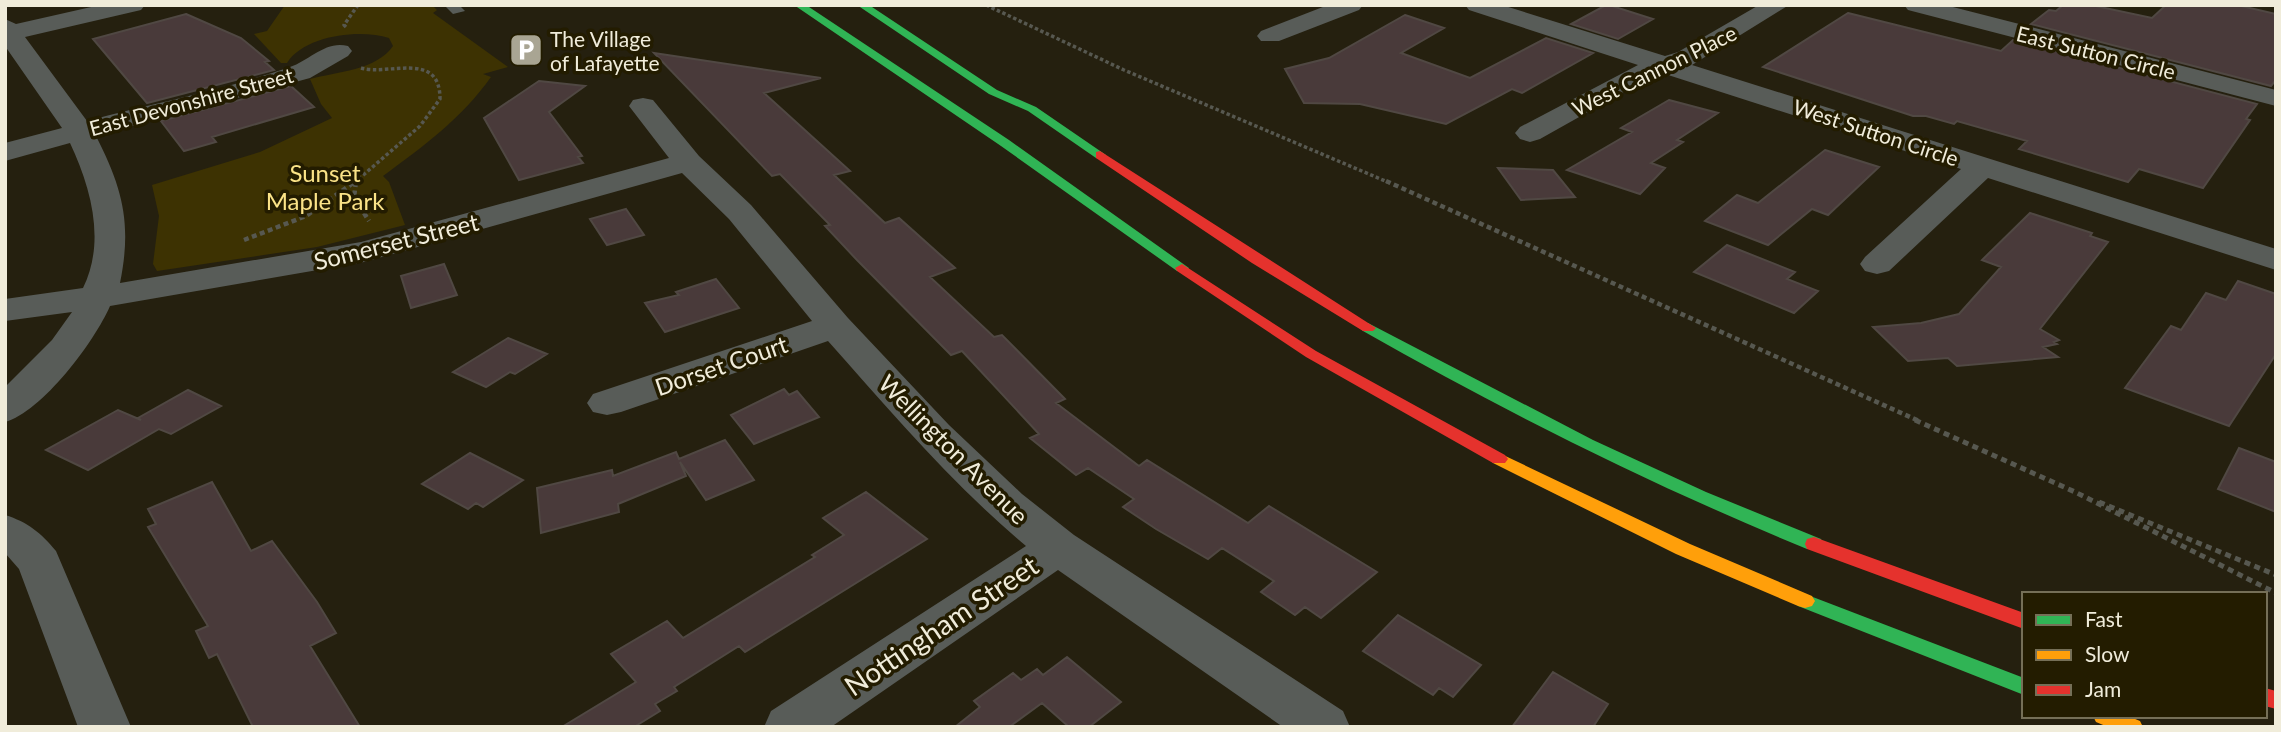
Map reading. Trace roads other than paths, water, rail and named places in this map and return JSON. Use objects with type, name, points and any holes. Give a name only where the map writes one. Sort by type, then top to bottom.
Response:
[{"type":"main road","points":[[799,5],[1004,143],[1143,243],[1352,379],[1447,432],[1544,483],[1757,583],[2022,686]]},
{"type":"main road","points":[[862,5],[993,92],[1032,109],[1341,311],[1506,403],[1622,461],[1751,518],[1873,567],[2022,620]]},
{"type":"main road","points":[[2109,718],[2132,727]]},
{"type":"street","points":[[5,409],[26,391],[69,342],[98,297],[111,262],[113,225],[106,189],[79,131],[7,31],[133,5]]},
{"type":"street","points":[[1270,36],[1351,5]]},
{"type":"street","name":"West Sutton Circle","points":[[1477,5],[2276,260]]},
{"type":"street","name":"West Cannon Place","points":[[1531,133],[1636,75],[1668,66],[1777,5]]},
{"type":"street","name":"East Sutton Circle","points":[[1916,5],[2276,98]]},
{"type":"street","name":"East Devonshire Street","points":[[5,152],[302,72],[339,51]]},
{"type":"street","name":"Wellington Avenue","points":[[643,106],[688,162],[740,212],[835,326],[934,434],[1006,506],[1058,547],[1324,727]]},
{"type":"street","name":"Somerset Street","points":[[5,310],[286,268],[391,244],[688,162]]},
{"type":"street","points":[[1877,264],[1983,166]]},
{"type":"street","name":"Dorset Court","points":[[607,403],[835,326]]},
{"type":"street","points":[[5,531],[24,543],[40,563],[105,727]]},
{"type":"street","name":"Nottingham Street","points":[[790,727],[1058,547]]},
{"type":"place","name":"The Village of Lafayette","points":[[526,50]]},
{"type":"park label","name":"Sunset Maple Park","points":[[325,186]]}]
